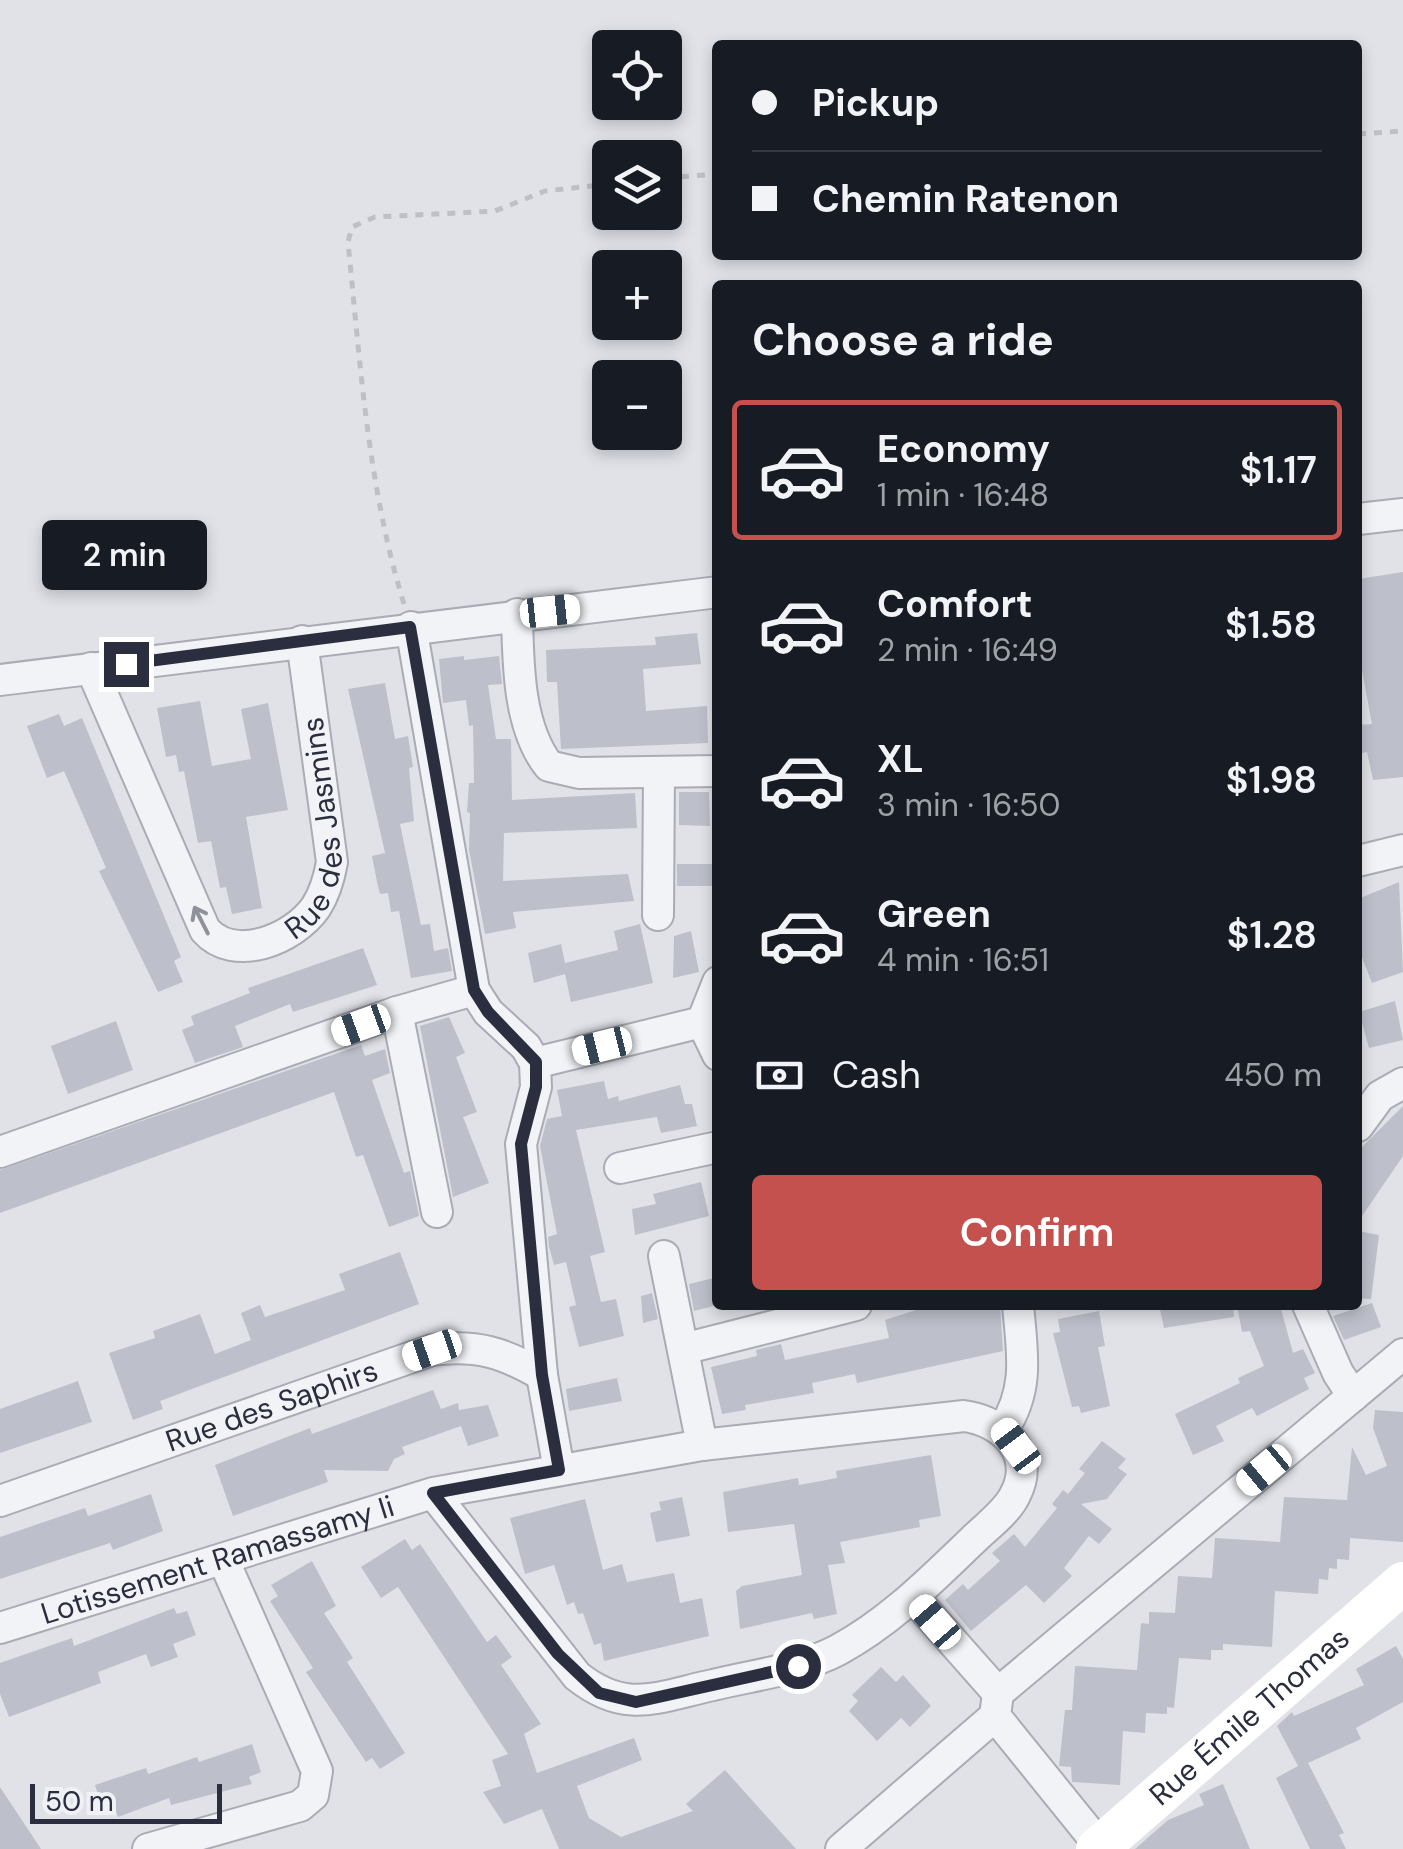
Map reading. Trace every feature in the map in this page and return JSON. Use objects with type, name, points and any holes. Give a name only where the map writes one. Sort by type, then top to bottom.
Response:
[{"type":"street","points":[[1362,519],[1403,514]]},
{"type":"street","points":[[0,680],[712,593]]},
{"type":"street","points":[[517,614],[519,668],[534,738],[549,766],[579,772],[712,771]]},
{"type":"street","points":[[410,627],[474,990],[488,1012],[536,1062],[536,1087],[521,1144],[542,1375],[559,1470]]},
{"type":"street","name":"Rue des Jasmins","points":[[91,668],[204,930],[230,948],[246,946],[283,934],[314,911],[326,888],[332,862],[302,641]]},
{"type":"street","points":[[658,772],[658,916]]},
{"type":"street","points":[[1362,860],[1403,850]]},
{"type":"street","points":[[0,1152],[398,1012],[474,990]]},
{"type":"street","points":[[712,997],[702,1022],[712,1043]]},
{"type":"street","points":[[398,1012],[437,1212]]},
{"type":"street","points":[[536,1062],[702,1022]]},
{"type":"street","points":[[1362,1121],[1380,1096],[1403,1083]]},
{"type":"street","points":[[620,1168],[712,1148]]},
{"type":"street","points":[[664,1256],[702,1445]]},
{"type":"street","points":[[683,1349],[836,1310]]},
{"type":"street","points":[[1004,1429],[1019,1406],[1024,1376],[1018,1310]]},
{"type":"street","points":[[1310,1310],[1338,1374],[1353,1396]]},
{"type":"street","name":"Rue des Saphirs","points":[[0,1501],[432,1350],[464,1346],[489,1349],[542,1375]]},
{"type":"street","points":[[841,1849],[996,1704],[1403,1354]]},
{"type":"street","name":"Lotissement Ramassamy Ii","points":[[0,1628],[433,1493],[702,1445],[964,1416],[988,1420],[1004,1429],[1016,1446],[1022,1468],[1015,1496],[914,1598],[837,1650],[798,1666],[636,1702],[616,1700],[577,1676],[433,1493]]},
{"type":"street","points":[[148,1849],[300,1806],[313,1795],[317,1771],[223,1559]]},
{"type":"street","name":"Rue Émile Thomas","points":[[1099,1848],[1403,1583]]},
{"type":"street","points":[[914,1598],[1099,1848]]},
{"type":"path","points":[[1362,134],[1403,132]]},
{"type":"path","points":[[682,177],[712,174]]},
{"type":"path","points":[[410,627],[389,556],[362,380],[348,242],[352,228],[375,217],[495,211],[545,191],[592,186]]},
{"type":"building","points":[[1403,572],[1403,777],[1373,780],[1367,752],[1362,753],[1362,725],[1372,724],[1362,670],[1362,578]]},
{"type":"building","points":[[697,633],[701,664],[643,669],[646,711],[707,706],[708,743],[561,749],[557,682],[547,682],[546,650],[656,645],[655,637]]},
{"type":"building","points":[[464,656],[464,660],[499,656],[502,684],[488,685],[496,739],[511,739],[512,800],[635,793],[637,828],[504,833],[503,881],[628,874],[634,901],[513,912],[516,928],[485,934],[469,850],[467,812],[469,783],[474,783],[473,725],[469,726],[466,700],[443,703],[439,659]]},
{"type":"building","points":[[385,683],[395,739],[408,736],[413,767],[409,768],[414,821],[400,824],[421,925],[430,924],[434,951],[448,948],[452,971],[411,978],[399,911],[391,912],[388,893],[380,894],[377,882],[372,856],[385,853],[348,689]]},
{"type":"building","points":[[200,701],[212,766],[251,759],[241,709],[268,703],[288,810],[246,817],[262,908],[232,914],[226,887],[220,888],[211,841],[198,843],[184,771],[179,772],[176,755],[166,757],[157,708]]},
{"type":"building","points":[[59,714],[64,726],[82,718],[181,957],[174,961],[183,982],[158,992],[99,871],[106,868],[64,771],[47,778],[27,726]]},
{"type":"building","points":[[679,792],[709,792],[710,826],[679,825]]},
{"type":"building","points":[[677,864],[712,864],[712,886],[677,886]]},
{"type":"building","points":[[1399,882],[1403,972],[1372,983],[1362,957],[1362,897]]},
{"type":"building","points":[[640,924],[653,983],[571,1002],[565,974],[534,983],[528,953],[561,944],[565,963],[618,950],[614,931]]},
{"type":"building","points":[[691,931],[699,972],[673,978],[674,936]]},
{"type":"building","points":[[363,948],[377,985],[293,1012],[290,1004],[235,1026],[243,1047],[195,1063],[182,1030],[194,1025],[191,1016],[250,993],[248,988]]},
{"type":"building","points":[[1395,1001],[1403,1040],[1369,1048],[1362,1011]]},
{"type":"building","points":[[449,1017],[465,1053],[456,1057],[477,1112],[463,1117],[489,1183],[453,1197],[420,1026]]},
{"type":"building","points":[[116,1021],[133,1070],[68,1094],[51,1046]]},
{"type":"building","points":[[361,1045],[365,1056],[385,1049],[390,1073],[372,1080],[404,1173],[410,1171],[419,1216],[389,1227],[363,1155],[356,1157],[334,1092],[0,1213],[0,1170]]},
{"type":"building","points":[[604,1081],[608,1099],[618,1096],[619,1101],[680,1085],[685,1104],[692,1104],[697,1126],[661,1133],[657,1117],[576,1130],[605,1252],[590,1256],[601,1302],[616,1299],[624,1336],[579,1347],[569,1307],[576,1305],[566,1262],[554,1265],[549,1247],[548,1237],[557,1234],[540,1146],[547,1119],[562,1116],[557,1090]]},
{"type":"building","points":[[1403,1106],[1403,1156],[1362,1216],[1362,1147]]},
{"type":"building","points":[[701,1182],[709,1216],[635,1235],[632,1209],[656,1204],[653,1194]]},
{"type":"building","points":[[1362,1232],[1379,1235],[1371,1299],[1362,1298]]},
{"type":"building","points":[[400,1252],[419,1304],[160,1401],[163,1409],[133,1420],[109,1353],[155,1338],[153,1331],[200,1314],[215,1354],[251,1340],[241,1313],[260,1305],[265,1317],[345,1290],[339,1274]]},
{"type":"building","points":[[712,1278],[712,1306],[694,1311],[689,1284]]},
{"type":"building","points":[[652,1293],[658,1319],[643,1323],[641,1296]]},
{"type":"building","points":[[1372,1303],[1381,1327],[1344,1340],[1333,1316],[1362,1310],[1362,1306]]},
{"type":"building","points":[[916,1310],[1000,1310],[1003,1351],[857,1383],[855,1374],[812,1383],[814,1393],[745,1405],[746,1410],[722,1414],[711,1367],[757,1356],[756,1350],[781,1344],[785,1360],[889,1338],[885,1320]]},
{"type":"building","points":[[1160,1310],[1233,1310],[1234,1317],[1164,1328]]},
{"type":"building","points":[[1238,1310],[1281,1310],[1293,1353],[1303,1349],[1315,1373],[1304,1378],[1309,1389],[1257,1416],[1252,1408],[1216,1426],[1224,1441],[1193,1455],[1175,1414],[1240,1383],[1238,1378],[1264,1366],[1250,1331],[1242,1332]]},
{"type":"building","points":[[1099,1311],[1105,1346],[1098,1347],[1110,1406],[1081,1413],[1079,1406],[1072,1407],[1053,1333],[1060,1332],[1058,1319]]},
{"type":"building","points":[[617,1378],[622,1401],[569,1411],[566,1389]]},
{"type":"building","points":[[78,1381],[92,1422],[0,1453],[0,1409]]},
{"type":"building","points":[[433,1390],[441,1409],[458,1403],[459,1410],[488,1405],[499,1436],[468,1446],[461,1426],[402,1447],[405,1454],[394,1459],[388,1471],[324,1470],[328,1482],[233,1516],[215,1465],[310,1428],[312,1434]]},
{"type":"building","points":[[1375,1410],[1403,1412],[1403,1542],[1350,1538],[1349,1560],[1337,1559],[1337,1569],[1329,1568],[1328,1580],[1319,1579],[1318,1594],[1275,1591],[1272,1647],[1223,1644],[1223,1650],[1211,1650],[1211,1660],[1179,1658],[1174,1708],[1167,1707],[1167,1714],[1146,1713],[1145,1733],[1123,1731],[1120,1785],[1072,1782],[1071,1767],[1059,1766],[1065,1710],[1072,1710],[1075,1666],[1137,1670],[1141,1623],[1149,1624],[1149,1612],[1175,1613],[1178,1576],[1212,1578],[1215,1538],[1280,1542],[1284,1497],[1347,1500],[1352,1447],[1366,1475],[1387,1466],[1373,1428]]},
{"type":"building","points":[[1102,1441],[1126,1459],[1118,1468],[1127,1474],[1107,1499],[1081,1504],[1112,1529],[1099,1544],[1089,1536],[1064,1568],[1072,1576],[1044,1603],[1026,1585],[971,1631],[945,1600],[963,1584],[968,1590],[1000,1561],[992,1553],[1014,1534],[1025,1547],[1057,1508],[1052,1504],[1063,1490],[1068,1494],[1085,1473],[1079,1469]]},
{"type":"building","points":[[931,1455],[941,1516],[919,1520],[920,1527],[840,1542],[845,1563],[828,1565],[837,1614],[814,1619],[812,1613],[740,1629],[736,1591],[742,1586],[802,1575],[794,1524],[728,1532],[723,1492],[798,1478],[799,1485],[837,1478],[836,1471]]},
{"type":"building","points":[[151,1494],[163,1531],[113,1550],[110,1543],[0,1579],[0,1537],[85,1508],[88,1516]]},
{"type":"building","points":[[682,1497],[690,1536],[656,1542],[650,1513],[661,1510],[659,1502]]},
{"type":"building","points":[[585,1499],[603,1570],[622,1564],[627,1582],[674,1573],[680,1603],[702,1598],[709,1636],[604,1661],[601,1643],[594,1645],[583,1613],[578,1614],[574,1602],[567,1605],[554,1565],[525,1574],[510,1518]]},
{"type":"building","points":[[405,1539],[412,1550],[420,1544],[487,1642],[496,1635],[512,1657],[501,1665],[541,1724],[524,1734],[537,1773],[634,1738],[642,1760],[577,1786],[589,1818],[621,1837],[693,1811],[686,1804],[725,1770],[796,1849],[559,1849],[542,1809],[504,1824],[483,1792],[501,1786],[492,1760],[508,1754],[398,1587],[381,1598],[361,1567]]},
{"type":"building","points":[[312,1561],[336,1606],[324,1613],[353,1658],[347,1662],[405,1753],[380,1769],[372,1758],[366,1762],[306,1672],[313,1668],[270,1601],[278,1596],[271,1585]]},
{"type":"building","points":[[174,1608],[177,1614],[187,1611],[196,1635],[173,1644],[178,1657],[151,1667],[146,1654],[98,1672],[101,1683],[9,1717],[0,1694],[0,1663],[72,1638],[74,1646]]},
{"type":"building","points":[[1396,1646],[1403,1659],[1403,1702],[1356,1728],[1361,1739],[1308,1763],[1344,1833],[1339,1835],[1346,1849],[1310,1849],[1276,1778],[1298,1766],[1277,1726],[1292,1712],[1294,1716],[1364,1685],[1356,1669]]},
{"type":"building","points":[[881,1667],[896,1682],[903,1675],[931,1706],[910,1727],[901,1718],[877,1741],[849,1711],[858,1701],[852,1695]]},
{"type":"building","points":[[252,1744],[261,1772],[249,1777],[252,1784],[171,1805],[169,1798],[118,1817],[115,1809],[104,1813],[95,1785],[146,1768],[148,1774],[197,1757],[199,1762]]},
{"type":"building","points":[[1223,1784],[1250,1849],[1135,1849],[1168,1820],[1204,1805],[1199,1794]]},
{"type":"building","points":[[0,1787],[41,1849],[0,1849]]},
{"type":"route","points":[[126,664],[410,627],[474,990],[488,1012],[526,1047],[536,1062],[536,1087],[521,1144],[542,1375],[559,1470],[433,1493],[558,1654],[599,1693],[636,1702],[798,1666]]}]
